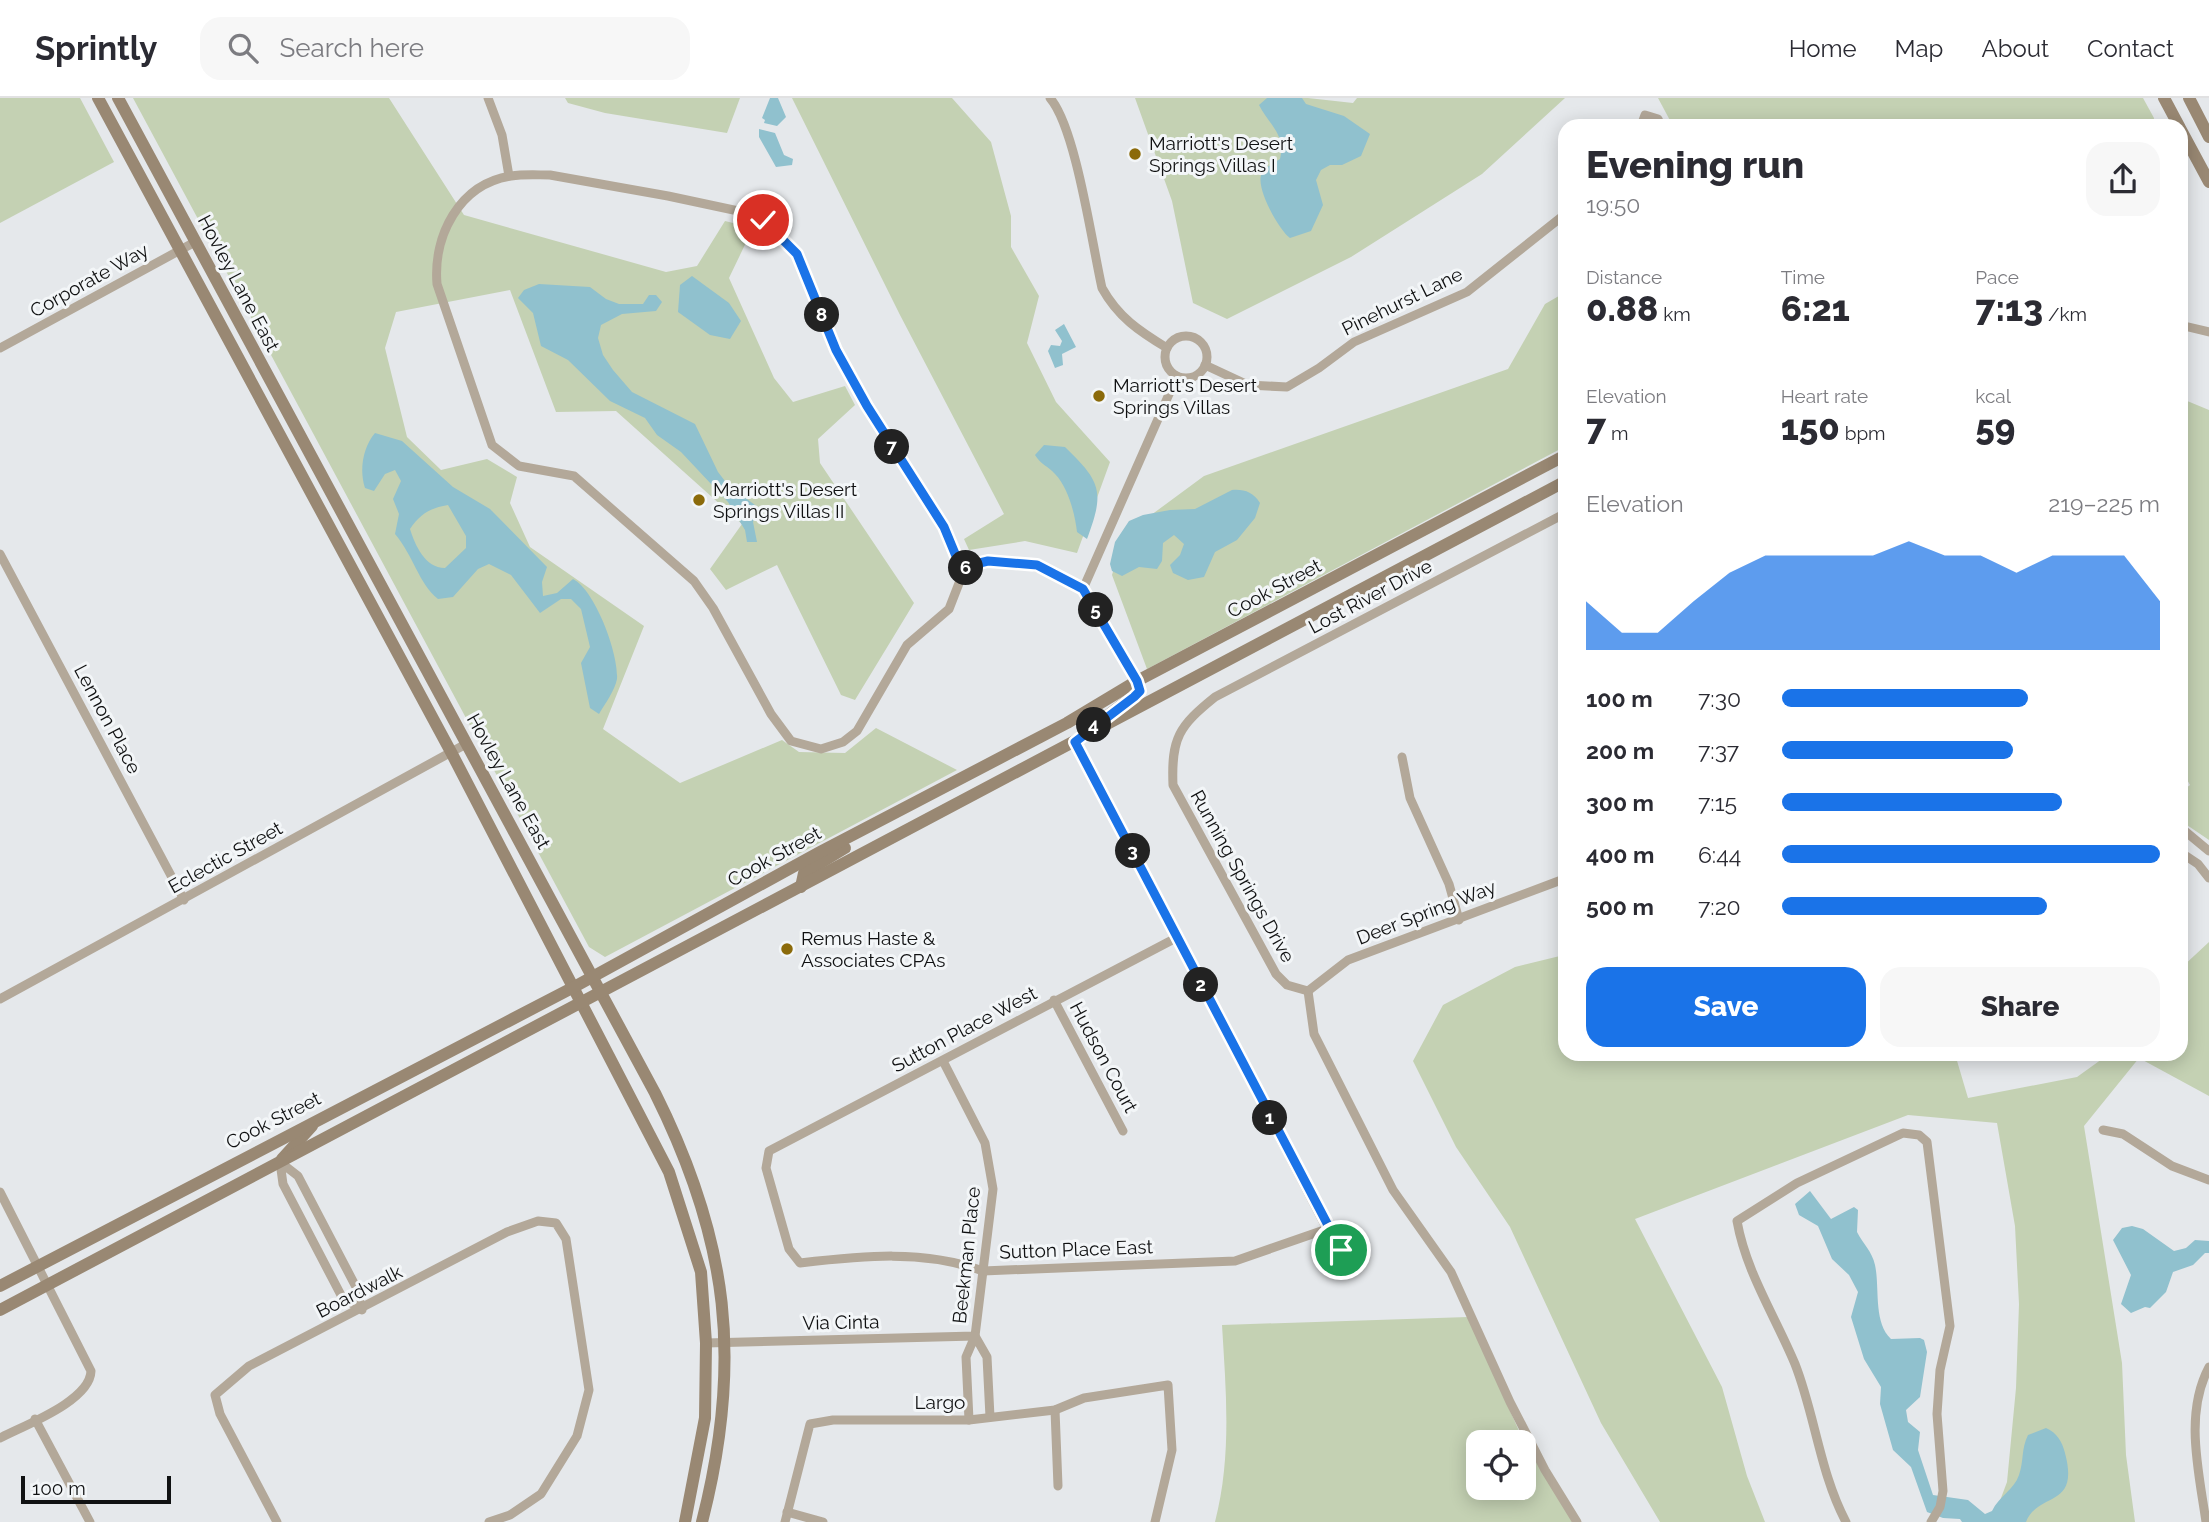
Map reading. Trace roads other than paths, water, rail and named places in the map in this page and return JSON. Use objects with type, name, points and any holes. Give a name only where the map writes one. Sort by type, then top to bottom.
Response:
[{"type":"main road","name":"Hovley Lane East","points":[[99,98],[451,752],[669,1172],[701,1272],[706,1343],[705,1418],[685,1522]]},
{"type":"main road","points":[[2164,98],[2175,119]]},
{"type":"main road","points":[[2188,132],[2208,130],[2189,98]]},
{"type":"main road","name":"Hovley Lane East","points":[[120,101],[331,496],[593,976],[666,1114],[694,1179],[712,1244],[727,1343],[720,1442],[702,1522]]},
{"type":"main road","points":[[2188,144],[2209,181]]},
{"type":"main road","points":[[283,441],[295,445],[331,496]]},
{"type":"main road","name":"Cook Street","points":[[0,1286],[574,987],[1067,723],[1137,681],[1558,459]]},
{"type":"main road","name":"Cook Street","points":[[0,1310],[602,994],[1558,485]]},
{"type":"main road","points":[[395,648],[404,650],[438,691]]},
{"type":"main road","points":[[1075,742],[1134,697],[1140,691],[1137,681]]},
{"type":"main road","points":[[801,887],[804,873],[887,825],[918,801]]},
{"type":"main road","points":[[280,1162],[323,1116]]},
{"type":"street","points":[[488,98],[502,135],[509,176]]},
{"type":"street","points":[[1050,98],[1058,107],[1069,134],[1102,288],[1114,310],[1132,327],[1167,348]]},
{"type":"street","points":[[963,573],[944,527],[867,406],[836,350],[797,254],[763,220],[743,212],[668,196],[550,175],[509,176],[476,191],[457,207],[441,236],[435,260],[437,284],[492,445],[519,466],[574,476],[694,581],[713,608],[771,714],[791,740],[821,749],[843,742],[857,731],[907,645],[949,609],[967,566],[988,561],[1037,565],[1083,589],[1137,681]]},
{"type":"street","name":"Pinehurst Lane","points":[[1205,365],[1248,384],[1287,387],[1354,342],[1467,292],[1558,220]]},
{"type":"street","name":"Corporate Way","points":[[0,348],[195,242]]},
{"type":"street","points":[[2188,327],[2209,332]]},
{"type":"street","points":[[1181,336],[1194,338],[1204,346],[1205,365],[1197,375],[1177,376],[1166,361],[1167,348],[1181,336]]},
{"type":"street","points":[[1083,589],[1177,376]]},
{"type":"street","name":"Lost River Drive","points":[[1194,714],[1215,697],[1558,517]]},
{"type":"street","name":"Lennon Place","points":[[0,554],[184,900]]},
{"type":"street","name":"Running Springs Drive","points":[[1194,714],[1180,730],[1172,752],[1173,785],[1276,974],[1287,985],[1308,991]]},
{"type":"street","points":[[1075,742],[1327,1229],[1341,1250]]},
{"type":"street","name":"Eclectic Street","points":[[0,999],[466,744]]},
{"type":"street","points":[[1402,758],[1410,799],[1449,884],[1459,920]]},
{"type":"street","points":[[2188,834],[2209,851]]},
{"type":"street","points":[[2188,857],[2198,864],[2209,878]]},
{"type":"street","name":"Deer Spring Way","points":[[1308,991],[1348,960],[1558,881]]},
{"type":"street","name":"Sutton Place West","points":[[766,1168],[769,1151],[1177,938]]},
{"type":"street","points":[[1308,991],[1314,1034],[1380,1166],[1393,1190],[1451,1272],[1510,1402],[1545,1470],[1577,1522]]},
{"type":"street","name":"Hudson Court","points":[[1054,1000],[1123,1131]]},
{"type":"street","name":"Beekman Place","points":[[943,1061],[985,1143],[993,1189],[975,1336],[966,1357],[969,1420]]},
{"type":"street","points":[[2103,1130],[2123,1134],[2172,1166],[2209,1180]]},
{"type":"street","points":[[1846,1522],[1821,1455],[1796,1366],[1742,1247],[1737,1221],[1797,1183],[1903,1133],[1919,1135],[1927,1142],[1950,1326],[1940,1370],[1937,1414],[1943,1491],[1940,1507],[1932,1520]]},
{"type":"street","points":[[280,1162],[298,1176],[356,1286],[362,1310]]},
{"type":"street","points":[[280,1162],[283,1184],[342,1297],[362,1310]]},
{"type":"street","name":"Sutton Place East","points":[[766,1168],[789,1249],[800,1263],[913,1255],[955,1260],[983,1270],[1235,1261],[1327,1229]]},
{"type":"street","points":[[0,1192],[89,1362],[91,1381],[78,1396],[0,1438]]},
{"type":"street","name":"Boardwalk","points":[[277,1522],[220,1414],[215,1395],[227,1382],[249,1366],[362,1310],[507,1232],[538,1221],[556,1223],[566,1239],[589,1390],[577,1436],[541,1494],[510,1515],[489,1522]]},
{"type":"street","name":"Via Cinta","points":[[706,1343],[975,1336]]},
{"type":"street","name":"Beekman Place","points":[[975,1336],[987,1357],[990,1417]]},
{"type":"street","points":[[2206,1522],[2195,1428],[2198,1398],[2209,1367]]},
{"type":"street","name":"Largo","points":[[786,1517],[810,1424],[833,1420],[969,1420],[1055,1410],[1084,1398],[1168,1385],[1172,1450],[1155,1522]]},
{"type":"street","points":[[1055,1410],[1059,1486]]},
{"type":"street","points":[[35,1419],[90,1522]]},
{"type":"street","points":[[786,1517],[823,1522]]},
{"type":"water","points":[[770,98],[778,98],[786,117],[777,126],[764,123],[762,118]]},
{"type":"water","points":[[1267,98],[1302,98],[1306,104],[1344,116],[1370,134],[1361,156],[1342,165],[1330,165],[1321,170],[1316,180],[1323,205],[1311,231],[1290,238],[1274,217],[1261,188],[1262,173],[1280,159],[1281,150],[1279,136],[1259,105]]},
{"type":"water","points":[[759,129],[775,133],[784,155],[793,159],[792,165],[776,167],[759,137]]},
{"type":"water","points":[[692,276],[729,303],[741,321],[730,339],[710,335],[678,312],[680,285]]},
{"type":"water","points":[[539,284],[590,287],[606,299],[619,304],[643,304],[649,295],[656,295],[662,302],[656,311],[622,314],[601,325],[598,338],[603,355],[632,392],[695,424],[718,472],[728,485],[759,508],[753,522],[757,542],[747,542],[745,530],[728,502],[681,452],[657,435],[645,418],[610,401],[568,360],[541,346],[533,313],[518,298],[524,290]]},
{"type":"water","points":[[1064,324],[1076,347],[1062,354],[1063,365],[1055,368],[1048,351],[1051,345],[1060,346],[1062,341],[1055,330]]},
{"type":"water","points":[[375,433],[402,441],[453,487],[490,509],[547,567],[542,582],[543,596],[557,593],[573,579],[581,585],[604,624],[617,668],[616,683],[599,714],[590,708],[581,663],[590,647],[581,609],[571,599],[561,599],[540,613],[511,575],[489,564],[478,569],[453,597],[438,599],[431,593],[395,534],[399,514],[393,499],[401,481],[395,470],[385,474],[374,491],[365,488],[362,466]],"holes":[[[448,505],[466,536],[466,548],[445,568],[426,560],[410,529],[426,512]]]},
{"type":"water","points":[[1044,445],[1065,447],[1093,479],[1096,509],[1087,539],[1077,532],[1073,509],[1060,479],[1035,455]]},
{"type":"water","points":[[1232,490],[1248,492],[1260,503],[1255,518],[1237,540],[1215,552],[1204,577],[1188,580],[1173,573],[1170,565],[1180,555],[1184,544],[1174,535],[1163,543],[1162,561],[1157,569],[1139,567],[1122,576],[1112,571],[1110,564],[1115,542],[1129,521],[1143,515],[1170,510],[1195,509]]},
{"type":"water","points":[[1810,1191],[1831,1219],[1854,1207],[1858,1210],[1857,1232],[1874,1260],[1879,1314],[1885,1332],[1891,1339],[1924,1340],[1927,1352],[1920,1397],[1906,1410],[1908,1422],[1920,1432],[1918,1450],[1933,1495],[1968,1500],[1985,1514],[1992,1511],[2017,1480],[2028,1435],[2046,1428],[2058,1438],[2065,1453],[2067,1483],[2056,1497],[2032,1512],[2026,1522],[1962,1522],[1960,1519],[1943,1518],[1927,1512],[1911,1467],[1893,1450],[1880,1404],[1881,1387],[1864,1359],[1851,1317],[1858,1292],[1849,1275],[1832,1259],[1818,1226],[1799,1215],[1795,1204]]},
{"type":"water","points":[[2132,1226],[2143,1229],[2174,1251],[2186,1248],[2195,1240],[2209,1241],[2209,1253],[2205,1253],[2193,1265],[2173,1272],[2166,1292],[2150,1308],[2145,1307],[2131,1313],[2121,1304],[2131,1275],[2113,1240],[2122,1228]]},
{"type":"place","name":"Marriott's Desert Springs Villas I","points":[[1135,154]]},
{"type":"place","name":"Marriott's Desert Springs Villas","points":[[1099,396]]},
{"type":"place","name":"Marriott's Desert Springs Villas II","points":[[699,500]]},
{"type":"place","name":"Remus Haste & Associates CPAs","points":[[787,949]]}]
